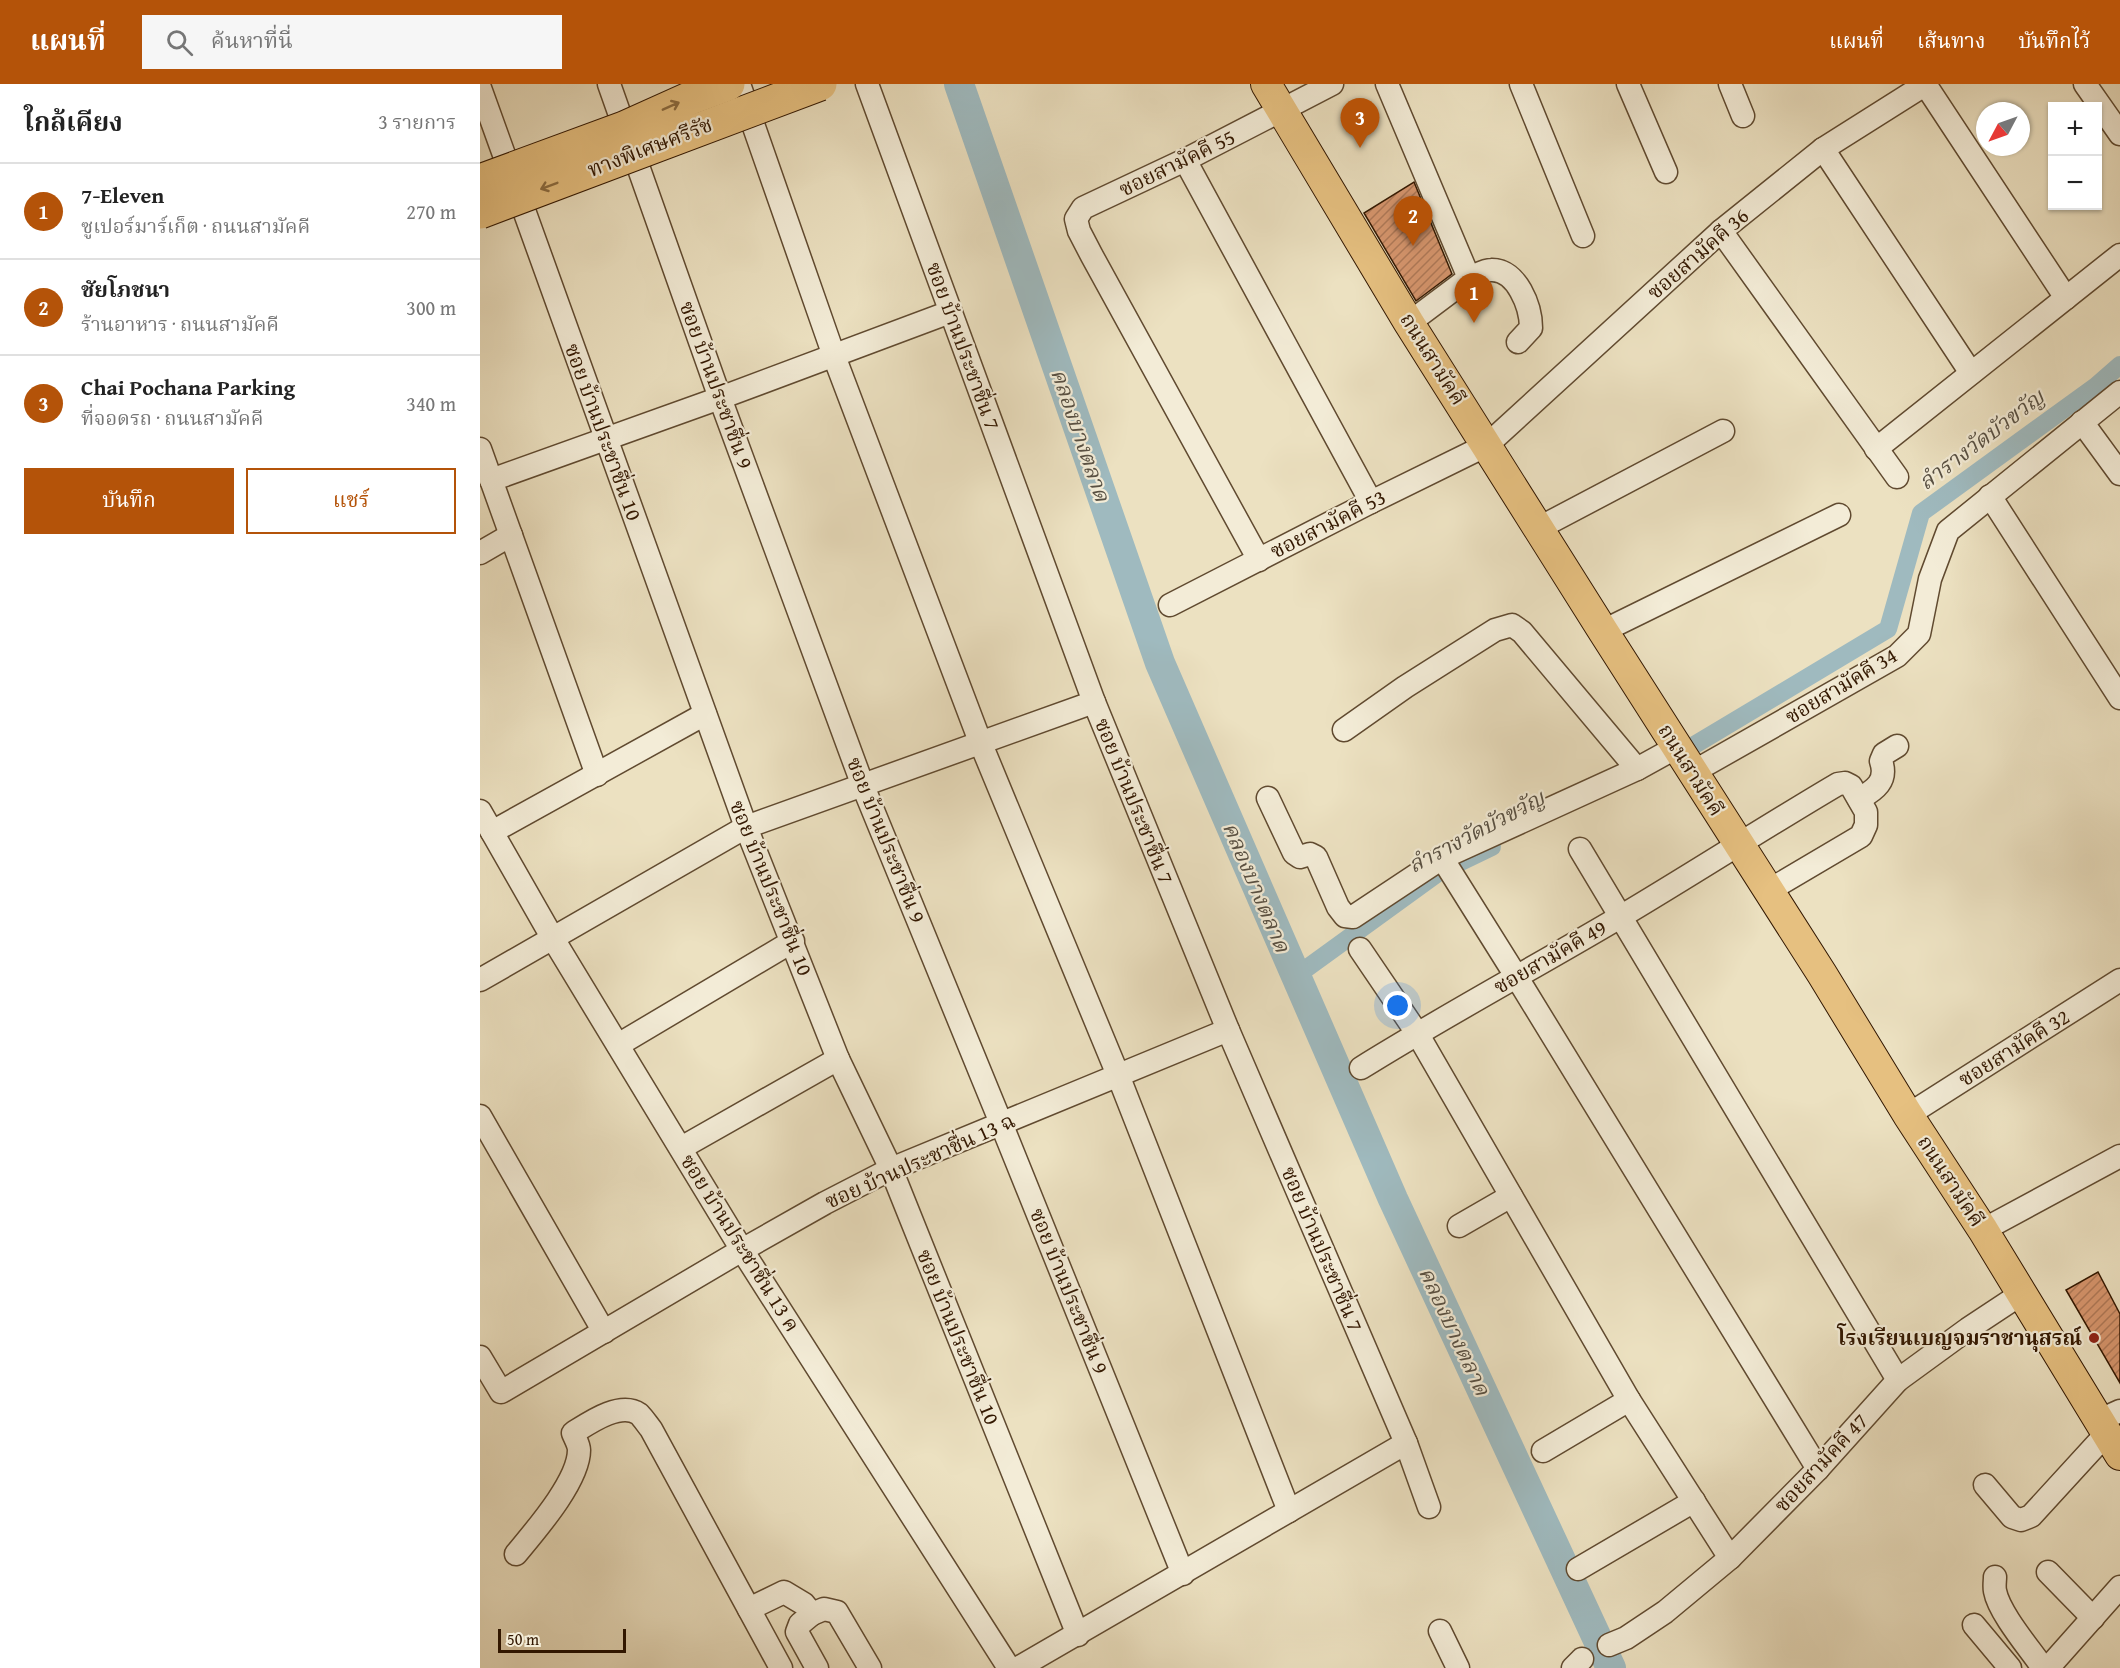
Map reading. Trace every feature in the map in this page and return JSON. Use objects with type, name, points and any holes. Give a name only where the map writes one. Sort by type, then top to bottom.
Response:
[{"type":"highway","name":"ทางพิเศษศรีรัช","points":[[480,181],[624,128],[728,84]]},
{"type":"highway","name":"ทางพิเศษศรีรัช","points":[[480,212],[820,84]]},
{"type":"main road","name":"ถนนสามัคคี","points":[[1266,84],[1409,323],[1603,632],[1983,1230],[2021,1294],[2112,1430]]},
{"type":"street","points":[[739,84],[834,356],[981,744],[1118,1075],[1289,1511]]},
{"type":"street","name":"ซอย บ้านประชาชื่น 7","points":[[867,84],[1094,702],[1228,1030],[1406,1443],[1428,1506]]},
{"type":"street","name":"ซอยสามัคคี 55","points":[[1259,560],[1092,256],[1076,219],[1083,208],[1185,160],[1332,84]]},
{"type":"street","points":[[1386,84],[1468,279]]},
{"type":"street","points":[[1521,84],[1583,236]]},
{"type":"street","points":[[1628,84],[1666,172]]},
{"type":"street","points":[[1730,84],[1743,116]]},
{"type":"street","points":[[1925,84],[2066,298]]},
{"type":"street","name":"ซอยสามัคคี 36","points":[[1487,445],[1721,231],[1823,149],[1925,84]]},
{"type":"street","points":[[2085,84],[2120,134]]},
{"type":"street","name":"ซอย บ้านประชาชื่น 10","points":[[480,87],[746,827],[838,1059],[891,1169],[1078,1635]]},
{"type":"street","name":"ซอย บ้านประชาชื่น 9","points":[[612,91],[720,398],[863,786],[1183,1574]]},
{"type":"street","points":[[1823,149],[1971,373]]},
{"type":"street","points":[[1185,160],[1371,502]]},
{"type":"street","points":[[1721,231],[1896,477]]},
{"type":"street","points":[[1876,448],[2120,255]]},
{"type":"street","points":[[1409,323],[1468,279],[1491,270],[1503,273],[1518,286],[1527,302],[1531,328],[1518,342]]},
{"type":"street","points":[[491,480],[950,312]]},
{"type":"street","name":"ซอยสามัคคี 34","points":[[1693,772],[1897,656],[1919,634],[1930,579],[1948,531],[2120,392]]},
{"type":"street","points":[[2082,422],[2120,474]]},
{"type":"street","points":[[1539,528],[1723,431]]},
{"type":"street","name":"ซอยสามัคคี 53","points":[[1170,605],[1487,445]]},
{"type":"street","points":[[480,449],[597,775]]},
{"type":"street","points":[[1990,496],[2120,698]]},
{"type":"street","points":[[1603,632],[1839,515]]},
{"type":"street","points":[[480,553],[511,535]]},
{"type":"street","points":[[1344,730],[1405,687],[1495,630],[1509,624],[1522,632],[1637,769]]},
{"type":"street","points":[[480,980],[746,827],[1094,702]]},
{"type":"street","points":[[492,832],[705,714]]},
{"type":"street","points":[[1768,891],[1861,836],[1866,825],[1866,812],[1858,799],[1871,792],[1881,782],[1884,770],[1881,761],[1884,754],[1897,746]]},
{"type":"street","points":[[1268,798],[1294,853],[1300,857],[1310,854],[1316,857],[1338,908],[1345,916],[1353,917],[1446,865],[1677,747]]},
{"type":"street","name":"ซอยสามัคคี 49","points":[[1360,1068],[1418,1032],[1621,916],[1838,784],[1845,783],[1851,786],[1858,799]]},
{"type":"street","name":"ซอย บ้านประชาชื่น 13 ค","points":[[480,811],[552,938],[742,1250],[1009,1668]]},
{"type":"street","points":[[1580,849],[1898,1380]]},
{"type":"street","points":[[1446,865],[1818,1469]]},
{"type":"street","points":[[618,1045],[793,941]]},
{"type":"street","points":[[1359,949],[1418,1032],[1629,1400],[1730,1558]]},
{"type":"street","name":"ซอยสามัคคี 32","points":[[1908,1115],[2120,980]]},
{"type":"street","name":"ซอย บ้านประชาชื่น 13 ฉ","points":[[480,1357],[501,1392],[742,1250],[891,1169],[1228,1030]]},
{"type":"street","points":[[681,1148],[838,1059]]},
{"type":"street","points":[[480,1116],[604,1332]]},
{"type":"street","points":[[1983,1230],[2120,1156]]},
{"type":"street","points":[[1459,1226],[1511,1196]]},
{"type":"street","name":"ซอยสามัคคี 47","points":[[1617,1641],[1689,1594],[1730,1558],[1818,1469],[1898,1380],[2021,1294]]},
{"type":"street","points":[[1543,1451],[1629,1400]]},
{"type":"street","points":[[516,1554],[552,1509],[574,1472],[579,1450],[573,1433],[607,1413],[625,1410],[638,1414],[651,1429],[781,1668]]},
{"type":"street","points":[[1985,1485],[2012,1517],[2021,1520],[2031,1516],[2112,1430]]},
{"type":"street","points":[[1018,1668],[1406,1443]]},
{"type":"street","points":[[1578,1569],[1694,1501]]},
{"type":"street","points":[[2048,1572],[2093,1618]]},
{"type":"street","points":[[1995,1577],[1994,1589],[2009,1620],[2046,1668],[2120,1587]]},
{"type":"street","points":[[749,1609],[784,1592],[804,1604],[812,1614]]},
{"type":"street","points":[[817,1668],[797,1632],[800,1624],[812,1614],[824,1609],[837,1612],[870,1668]]},
{"type":"street","points":[[1974,1624],[2010,1668]]},
{"type":"street","points":[[1440,1631],[1458,1668]]},
{"type":"building","points":[[1414,182],[1452,274],[1416,301],[1364,213]]},
{"type":"building","points":[[2098,1272],[2120,1314],[2120,1383],[2066,1290]]},
{"type":"waterway","name":"คลองบางตลาด","points":[[959,84],[1160,663],[1393,1199],[1611,1668]]},
{"type":"waterway","name":"ลำรางวัดบัวขวัญ","points":[[1691,747],[1888,629],[1921,513],[2096,386],[2120,365]]},
{"type":"waterway","name":"ลำรางวัดบัวขวัญ","points":[[1296,976],[1438,873],[1492,847]]},
{"type":"place","name":"Chai Pochana Parking","points":[[1360,148]]},
{"type":"place","name":"ชัยโภชนา","points":[[1413,246]]},
{"type":"place","name":"7-Eleven","points":[[1474,323]]},
{"type":"place","name":"โรงเรียนเบญจมราชานุสรณ์","points":[[2094,1338]]}]
